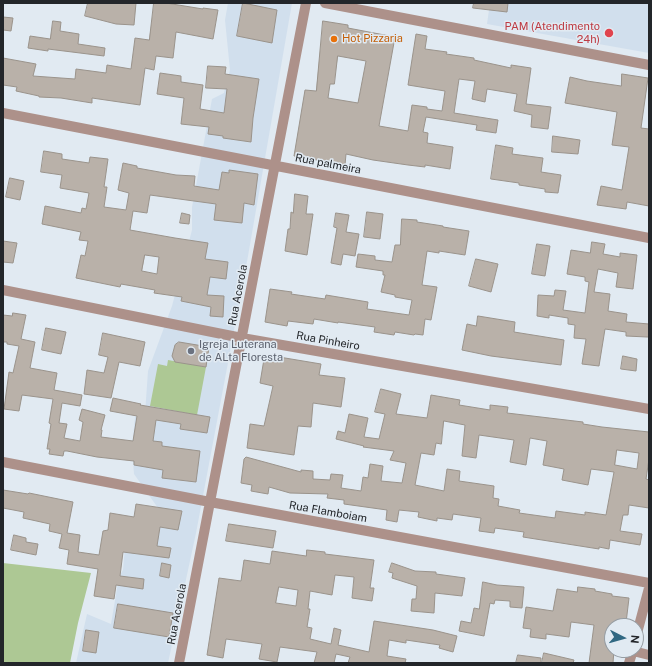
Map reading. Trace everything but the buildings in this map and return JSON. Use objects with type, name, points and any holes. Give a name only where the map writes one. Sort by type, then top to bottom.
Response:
[{"type":"street","name":"Rua Acerola","points":[[179,663],[306,3]]},
{"type":"street","points":[[325,3],[649,65]]},
{"type":"street","name":"Rua palmeira","points":[[3,113],[649,238]]},
{"type":"street","name":"Rua Pinheiro","points":[[3,290],[242,338],[649,409]]},
{"type":"street","name":"Rua Flamboiam","points":[[3,462],[210,502],[649,583]]},
{"type":"street","points":[[641,618],[649,588]]},
{"type":"shaded area","points":[[228,3],[292,3],[248,256],[196,533],[168,663],[76,663],[87,614],[111,624],[119,577],[123,570],[126,536],[158,508],[134,474],[132,449],[135,417],[145,414],[148,371],[172,306],[192,230],[192,207],[212,99],[224,93],[230,70],[225,20]]},
{"type":"shaded area","name":"PAM (Atendimento 24h)","points":[[490,3],[649,3],[649,53],[487,24]]},
{"type":"green space","points":[[168,360],[206,367],[197,415],[150,406],[158,364],[167,366]]},
{"type":"green space","points":[[3,563],[91,573],[78,623],[70,663],[3,663]]},
{"type":"place","name":"PAM (Atendimento 24h)","points":[[609,33]]},
{"type":"place","name":"Hot Pizzaria","points":[[334,39]]},
{"type":"place","name":"Igreja Luterana de ALta Floresta","points":[[191,351]]}]
